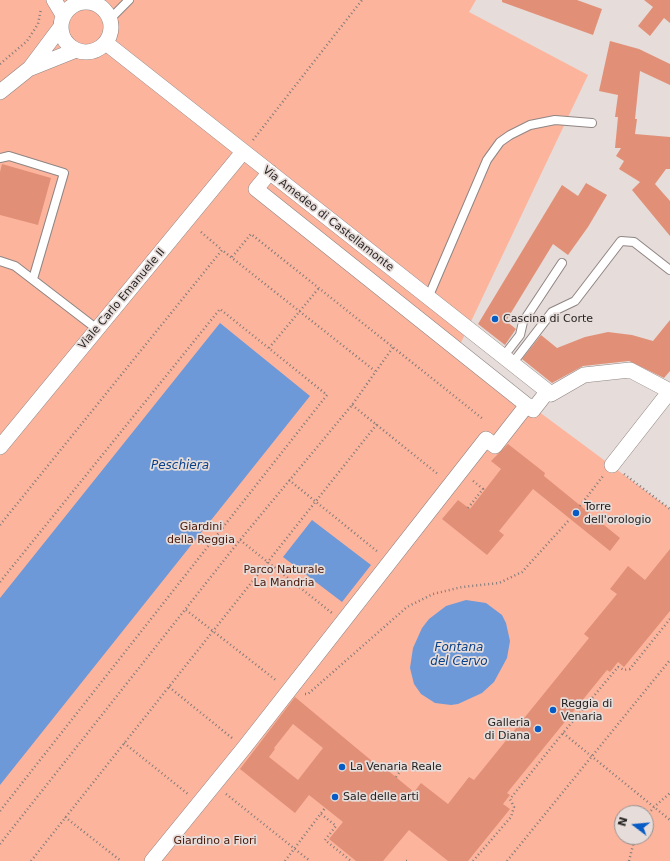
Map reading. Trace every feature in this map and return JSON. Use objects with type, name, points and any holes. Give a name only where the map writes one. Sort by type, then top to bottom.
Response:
[{"type":"street","points":[[30,68],[76,50],[92,51],[106,43],[111,31],[110,19],[101,6],[73,8],[48,2]]},
{"type":"street","points":[[73,8],[65,41],[76,50]]},
{"type":"street","points":[[0,92],[30,68],[73,8]]},
{"type":"street","name":"Via Amedeo di Castellamonte","points":[[106,43],[549,393]]},
{"type":"street","name":"Viale Carlo Emanuele II","points":[[0,447],[243,152]]},
{"type":"street","points":[[270,172],[256,189],[533,410],[549,393],[584,375],[630,370],[670,391],[612,465]]},
{"type":"street","points":[[152,861],[244,748],[295,691],[342,621],[486,439],[495,446],[527,405]]},
{"type":"lane","points":[[110,19],[129,0]]},
{"type":"lane","points":[[428,298],[487,160],[500,142],[530,125],[555,120],[592,123]]},
{"type":"lane","points":[[0,158],[9,156],[64,173],[33,280]]},
{"type":"lane","points":[[507,360],[552,312],[575,301],[621,241],[634,242],[670,270]]},
{"type":"lane","points":[[0,261],[15,266],[98,329]]},
{"type":"lane","points":[[507,360],[520,335],[523,322],[562,263]]},
{"type":"path","points":[[255,137],[362,0]]},
{"type":"path","points":[[0,64],[27,41],[38,24],[48,2]]},
{"type":"path","points":[[201,232],[375,371]]},
{"type":"path","points":[[232,257],[251,234],[394,346],[483,419]]},
{"type":"path","points":[[0,525],[222,250]]},
{"type":"path","points":[[269,348],[319,288]]},
{"type":"path","points":[[0,582],[220,309],[327,395],[0,811]]},
{"type":"path","points":[[0,844],[240,540],[352,405],[394,346]]},
{"type":"path","points":[[352,405],[450,484]]},
{"type":"path","points":[[31,861],[377,424]]},
{"type":"path","points":[[580,506],[612,465],[670,509]]},
{"type":"path","points":[[289,480],[390,561]]},
{"type":"path","points":[[468,508],[483,489]]},
{"type":"path","points":[[186,610],[295,691],[308,694],[406,607],[433,594],[462,586],[499,583],[522,572],[570,519]]},
{"type":"path","points":[[240,540],[342,621]]},
{"type":"path","points":[[473,861],[511,817],[514,807],[510,799],[563,733],[618,667],[624,670],[630,669],[670,619]]},
{"type":"path","points":[[507,861],[670,660]]},
{"type":"path","points":[[169,687],[244,748]]},
{"type":"path","points":[[563,733],[652,805]]},
{"type":"path","points":[[124,743],[200,803]]},
{"type":"path","points":[[396,777],[408,761]]},
{"type":"path","points":[[220,798],[225,793],[310,861]]},
{"type":"path","points":[[670,793],[654,807],[670,820]]},
{"type":"path","points":[[285,861],[325,808]]},
{"type":"path","points":[[321,814],[336,826],[325,840],[351,861]]},
{"type":"path","points":[[65,817],[121,861]]},
{"type":"path","points":[[629,861],[633,845]]},
{"type":"green space","name":"Parco Naturale La Mandria","points":[[0,0],[476,0],[469,12],[588,75],[457,351],[670,509],[670,861],[0,861]]},
{"type":"water","name":"Peschiera","points":[[220,323],[310,396],[0,785],[0,598]]},
{"type":"water","points":[[312,520],[371,565],[342,602],[283,557]]},
{"type":"water","name":"Fontana del Cervo","points":[[466,600],[486,603],[502,615],[506,623],[510,641],[507,658],[494,682],[482,693],[458,704],[451,705],[435,703],[421,694],[414,684],[410,668],[413,648],[422,628],[429,619],[446,606]]},
{"type":"building","points":[[502,0],[577,0],[602,9],[593,35],[502,2]]},
{"type":"building","points":[[644,0],[670,0],[670,23],[664,18],[650,36],[638,26],[653,7]]},
{"type":"building","points":[[610,41],[639,49],[670,64],[670,85],[640,71],[635,134],[670,137],[670,169],[666,169],[655,184],[670,201],[670,236],[632,190],[640,182],[619,169],[624,161],[616,156],[621,148],[615,148],[618,117],[615,117],[618,95],[599,91]]},
{"type":"building","points":[[2,164],[51,178],[38,225],[0,215],[0,172]]},
{"type":"building","points":[[586,183],[607,195],[588,227],[568,255],[553,244],[506,321],[516,329],[505,345],[478,324],[562,185],[578,196]]},
{"type":"building","points":[[670,320],[670,371],[664,378],[629,361],[583,366],[552,383],[522,359],[541,335],[557,348],[585,337],[608,332],[632,335],[653,341]]},
{"type":"building","points":[[508,444],[545,473],[544,476],[620,538],[610,551],[533,489],[499,531],[504,535],[487,555],[442,519],[458,500],[470,509],[501,469],[491,461]]},
{"type":"building","name":"Reggia di Venaria","points":[[670,549],[670,611],[624,667],[618,662],[610,672],[607,670],[507,793],[510,795],[503,804],[510,809],[468,861],[448,861],[409,830],[383,861],[356,861],[329,839],[343,822],[309,795],[295,813],[240,769],[295,697],[384,771],[386,769],[414,792],[421,783],[448,804],[469,777],[474,780],[589,638],[584,634],[617,594],[610,589],[628,566],[645,580]],"holes":[[[293,724],[323,748],[298,780],[269,757],[275,749],[274,748]]]},
{"type":"place","name":"Cascina di Corte","points":[[495,319]]},
{"type":"place","name":"Torre dell'orologio","points":[[576,513]]},
{"type":"place","name":"Reggia di Venaria","points":[[553,710]]},
{"type":"place","name":"Galleria di Diana","points":[[538,729]]},
{"type":"place","name":"La Venaria Reale","points":[[342,767]]},
{"type":"place","name":"Sale delle arti","points":[[335,797]]},
{"type":"park label","name":"Giardini della Reggia","points":[[201,533]]},
{"type":"park label","name":"Giardino a Fiori","points":[[215,841]]}]
